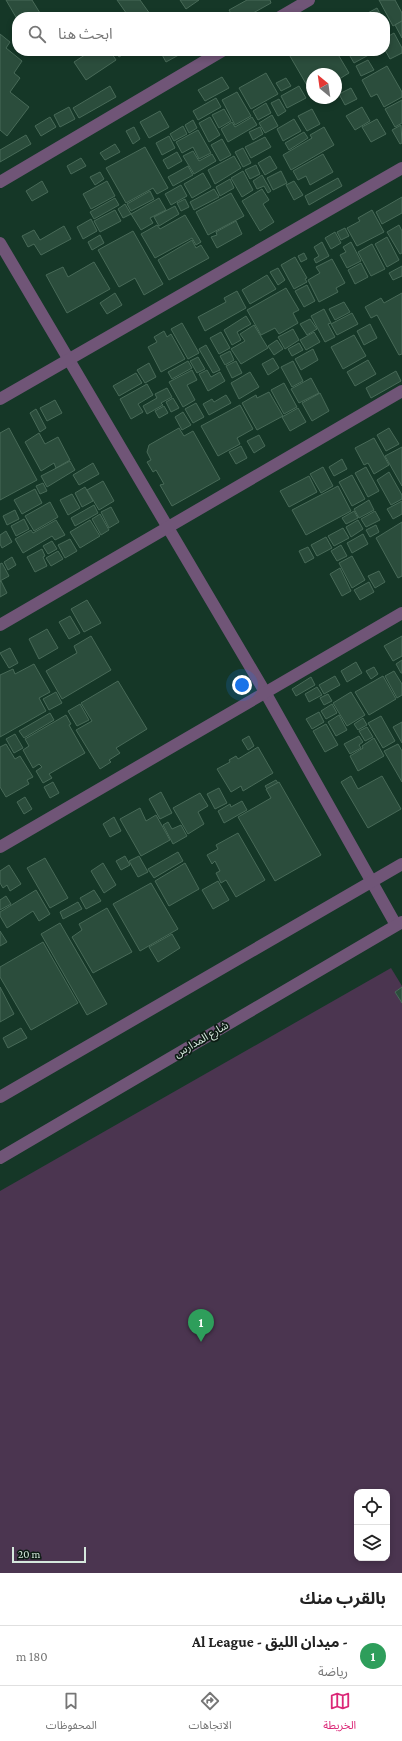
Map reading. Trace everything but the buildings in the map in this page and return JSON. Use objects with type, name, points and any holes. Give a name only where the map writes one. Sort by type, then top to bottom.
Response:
[{"type":"street","points":[[289,12],[309,0]]},
{"type":"street","points":[[0,182],[214,56]]},
{"type":"street","points":[[0,399],[402,168]]},
{"type":"street","points":[[0,243],[265,692],[372,881],[399,923]]},
{"type":"street","points":[[0,625],[402,391]]},
{"type":"street","points":[[0,847],[402,613]]},
{"type":"street","points":[[0,1097],[402,864]]},
{"type":"street","name":"شارع المدارس","points":[[0,1158],[399,923]]},
{"type":"shaded area","points":[[391,968],[402,986],[402,1573],[0,1573],[0,1191]]},
{"type":"place","name":"- ميدان الليق - Al League","points":[[201,1342]]}]
